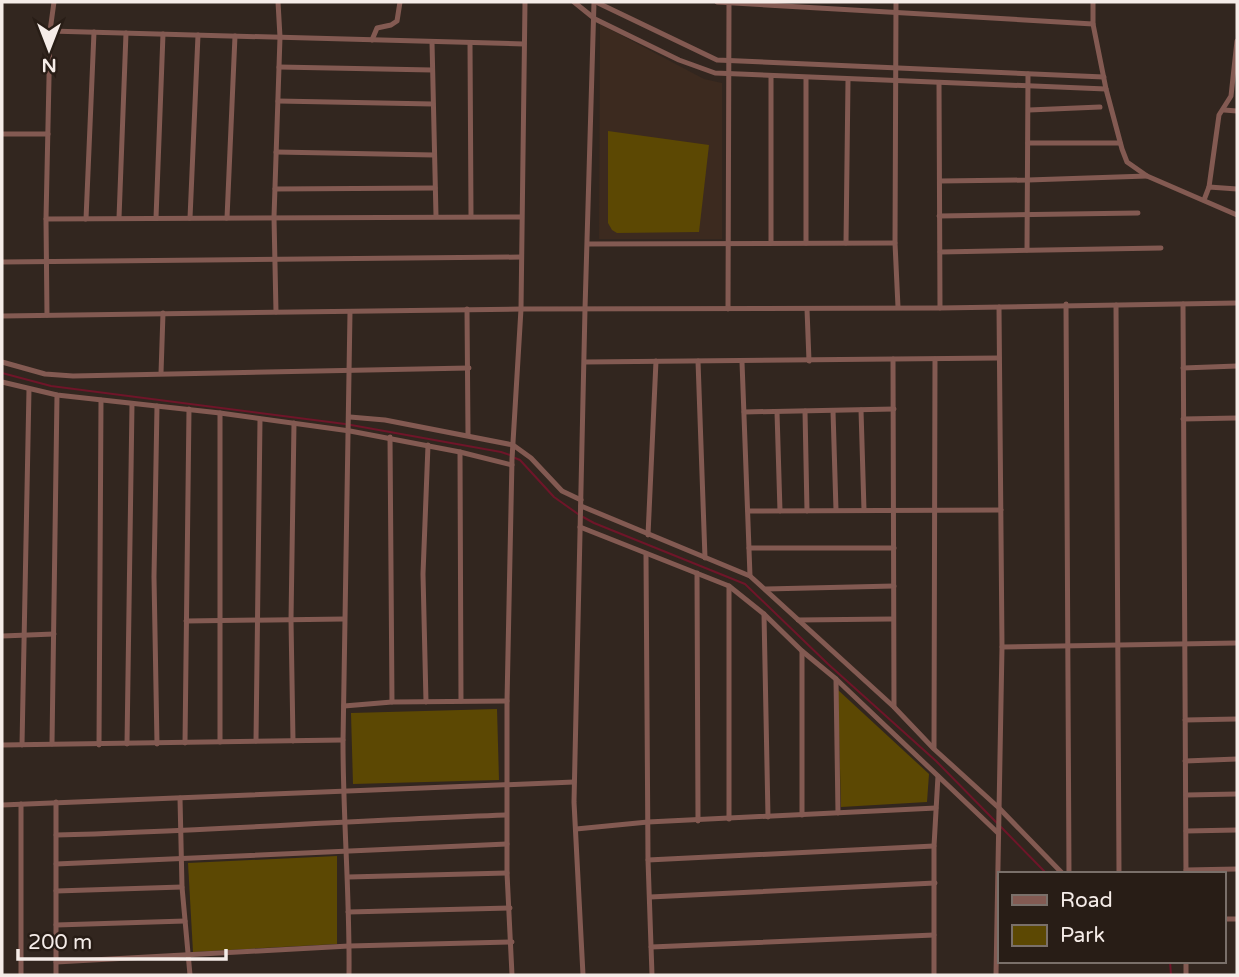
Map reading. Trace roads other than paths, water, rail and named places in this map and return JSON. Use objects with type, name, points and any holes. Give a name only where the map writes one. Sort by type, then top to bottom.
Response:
[{"type":"street","points":[[47,316],[50,31],[54,2]]},
{"type":"street","points":[[276,312],[273,260],[280,37],[278,2]]},
{"type":"street","points":[[372,40],[377,28],[397,21],[400,2]]},
{"type":"street","points":[[512,975],[507,873],[507,701],[512,462],[521,309],[525,2]]},
{"type":"street","points":[[574,2],[595,19],[679,60],[706,71],[729,75],[1107,89]]},
{"type":"street","points":[[583,975],[575,782],[585,309],[595,2],[706,56],[729,61],[1104,77]]},
{"type":"street","points":[[717,2],[1093,24]]},
{"type":"street","points":[[728,309],[729,2]]},
{"type":"street","points":[[896,2],[895,243],[898,307]]},
{"type":"street","points":[[1093,2],[1093,24],[1104,77],[1127,162],[1147,176],[1237,215]]},
{"type":"street","points":[[50,31],[524,44]]},
{"type":"street","points":[[86,219],[94,32]]},
{"type":"street","points":[[119,218],[126,33]]},
{"type":"street","points":[[156,218],[163,34]]},
{"type":"street","points":[[190,218],[198,35]]},
{"type":"street","points":[[227,218],[235,36]]},
{"type":"street","points":[[1204,200],[1209,187],[1219,115],[1231,96],[1237,41]]},
{"type":"street","points":[[432,42],[436,216]]},
{"type":"street","points":[[470,43],[471,216]]},
{"type":"street","points":[[279,67],[432,70]]},
{"type":"street","points":[[1027,250],[1028,74]]},
{"type":"street","points":[[771,76],[771,243]]},
{"type":"street","points":[[806,78],[806,243]]},
{"type":"street","points":[[846,243],[848,80]]},
{"type":"street","points":[[939,83],[940,308]]},
{"type":"street","points":[[278,101],[433,104]]},
{"type":"street","points":[[1029,110],[1100,107]]},
{"type":"street","points":[[1224,110],[1237,111]]},
{"type":"street","points":[[2,134],[48,134]]},
{"type":"street","points":[[1028,144],[1120,143]]},
{"type":"street","points":[[276,152],[434,155]]},
{"type":"street","points":[[940,181],[1147,176]]},
{"type":"street","points":[[1209,187],[1237,189]]},
{"type":"street","points":[[275,189],[435,188]]},
{"type":"street","points":[[939,216],[1138,214]]},
{"type":"street","points":[[46,219],[522,217]]},
{"type":"street","points":[[588,244],[895,243]]},
{"type":"street","points":[[940,252],[1161,248]]},
{"type":"street","points":[[2,262],[521,257]]},
{"type":"street","points":[[2,316],[467,309],[940,308],[1237,303]]},
{"type":"street","points":[[1066,304],[1069,872]]},
{"type":"street","points":[[1183,304],[1186,872],[1237,869]]},
{"type":"street","points":[[1116,305],[1119,872]]},
{"type":"street","points":[[996,975],[1002,647],[999,307]]},
{"type":"street","points":[[467,309],[468,435]]},
{"type":"street","points":[[807,309],[809,361]]},
{"type":"street","points":[[349,975],[348,877],[344,821],[344,620],[350,431],[350,312]]},
{"type":"street","points":[[161,373],[163,313]]},
{"type":"street","points":[[585,362],[999,358]]},
{"type":"street","points":[[893,359],[894,708]]},
{"type":"street","points":[[934,749],[935,359]]},
{"type":"street","points":[[648,536],[656,361]]},
{"type":"street","points":[[698,361],[705,558]]},
{"type":"street","points":[[2,362],[56,376],[469,369]]},
{"type":"street","points":[[742,362],[750,576]]},
{"type":"street","points":[[1183,368],[1237,366]]},
{"type":"street","points":[[2,382],[57,395],[189,409],[390,437],[512,462]]},
{"type":"street","points":[[22,745],[29,389]]},
{"type":"street","points":[[52,744],[57,395]]},
{"type":"street","points":[[99,745],[101,400]]},
{"type":"street","points":[[127,744],[132,404]]},
{"type":"street","points":[[157,405],[154,577],[157,744]]},
{"type":"street","points":[[185,743],[189,409]]},
{"type":"street","points":[[744,412],[894,409]]},
{"type":"street","points":[[861,410],[864,510]]},
{"type":"street","points":[[805,411],[807,510]]},
{"type":"street","points":[[833,411],[836,510]]},
{"type":"street","points":[[777,412],[780,511]]},
{"type":"street","points":[[220,413],[220,742]]},
{"type":"street","points":[[350,417],[385,420],[468,435],[513,447],[531,458],[562,491],[581,503],[648,536],[750,576],[999,807],[1061,872]]},
{"type":"street","points":[[1183,419],[1237,418]]},
{"type":"street","points":[[256,741],[260,419]]},
{"type":"street","points":[[293,423],[293,740]]},
{"type":"street","points":[[390,437],[392,702]]},
{"type":"street","points":[[426,702],[423,574],[428,445]]},
{"type":"street","points":[[460,452],[461,701]]},
{"type":"street","points":[[748,511],[1001,510]]},
{"type":"street","points":[[580,527],[729,586],[836,679],[998,833]]},
{"type":"street","points":[[749,548],[894,548]]},
{"type":"street","points":[[646,555],[648,860],[652,975]]},
{"type":"street","points":[[697,573],[698,821]]},
{"type":"street","points":[[729,586],[729,819]]},
{"type":"street","points":[[766,589],[894,586]]},
{"type":"street","points":[[764,614],[768,817]]},
{"type":"street","points":[[797,620],[892,619]]},
{"type":"street","points":[[186,621],[344,620]]},
{"type":"street","points":[[2,636],[54,634]]},
{"type":"street","points":[[1002,647],[1237,643]]},
{"type":"street","points":[[802,651],[802,815]]},
{"type":"street","points":[[836,679],[838,813]]},
{"type":"street","points":[[344,706],[392,702],[507,701]]},
{"type":"street","points":[[1185,720],[1237,719]]},
{"type":"street","points":[[2,745],[344,740]]},
{"type":"street","points":[[1185,761],[1237,759]]},
{"type":"street","points":[[934,975],[934,846],[938,775]]},
{"type":"street","points":[[2,804],[575,782]]},
{"type":"street","points":[[1186,795],[1237,794]]},
{"type":"street","points":[[180,798],[182,887],[190,975]]},
{"type":"street","points":[[56,802],[56,975]]},
{"type":"street","points":[[21,804],[21,975]]},
{"type":"street","points":[[576,829],[648,822],[936,808]]},
{"type":"street","points":[[56,835],[506,815]]},
{"type":"street","points":[[1186,831],[1237,830]]},
{"type":"street","points":[[56,864],[507,844]]},
{"type":"street","points":[[648,860],[934,846]]},
{"type":"street","points":[[348,877],[507,873]]},
{"type":"street","points":[[650,897],[934,883]]},
{"type":"street","points":[[56,891],[182,887]]},
{"type":"street","points":[[348,912],[510,908]]},
{"type":"street","points":[[56,925],[185,921]]},
{"type":"street","points":[[650,947],[934,935]]},
{"type":"street","points":[[56,962],[349,946],[512,942]]},
{"type":"waterway","points":[[2,373],[51,386],[345,424]]},
{"type":"waterway","points":[[351,425],[510,455]]},
{"type":"waterway","points":[[515,458],[520,460],[554,497],[578,514]]},
{"type":"waterway","points":[[583,517],[745,584],[828,664],[936,761],[997,823]]},
{"type":"waterway","points":[[1001,827],[1045,872]]},
{"type":"waterway","points":[[1170,963],[1171,975]]}]
